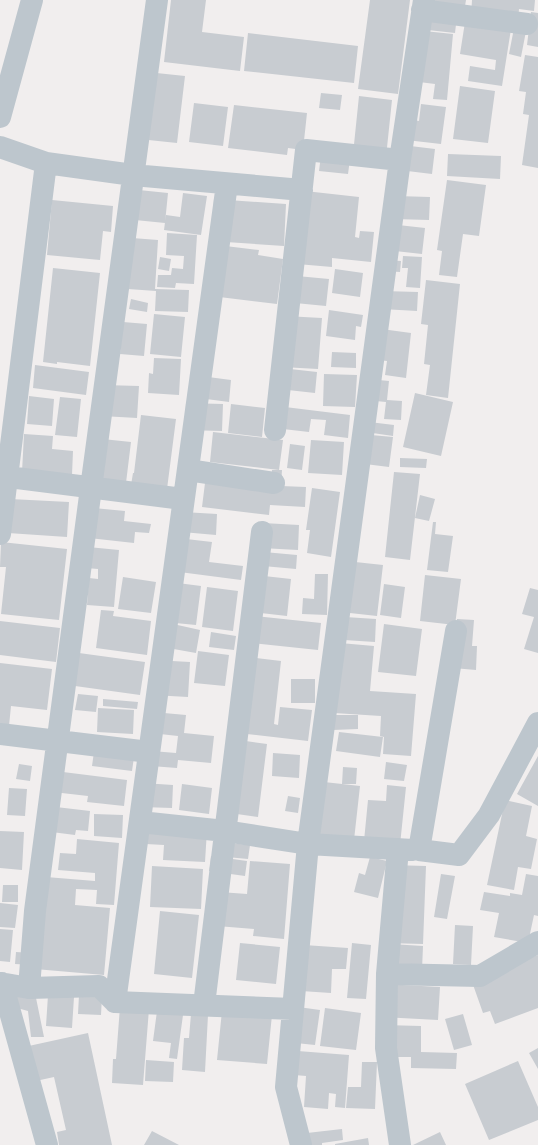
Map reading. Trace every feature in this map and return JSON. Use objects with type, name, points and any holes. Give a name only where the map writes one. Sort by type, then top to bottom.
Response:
[{"type":"street","points":[[0,117],[32,0]]},
{"type":"street","points":[[28,988],[35,911],[157,0]]},
{"type":"street","points":[[300,1145],[286,1087],[308,844],[400,160],[423,5],[526,24]]},
{"type":"street","points":[[0,147],[46,163],[133,175],[302,190]]},
{"type":"street","points":[[276,430],[306,150],[400,160]]},
{"type":"street","points":[[0,534],[4,476],[46,163]]},
{"type":"street","points":[[115,1002],[227,184]]},
{"type":"street","points":[[188,470],[274,483]]},
{"type":"street","points":[[4,476],[184,499]]},
{"type":"street","points":[[204,1005],[262,532]]},
{"type":"street","points":[[400,1145],[386,1048],[388,974],[408,850],[456,630]]},
{"type":"street","points":[[140,822],[225,831],[308,844],[408,850],[459,855],[489,815],[538,723]]},
{"type":"street","points":[[0,734],[149,752]]},
{"type":"street","points":[[388,974],[480,976],[538,942]]},
{"type":"street","points":[[47,1145],[1,983],[28,988],[99,986],[115,1002],[293,1009]]},
{"type":"building","points":[[171,0],[206,0],[202,32],[244,37],[240,71],[164,62]]},
{"type":"building","points":[[370,0],[410,0],[398,94],[358,89]]},
{"type":"building","points":[[433,0],[466,0],[465,6],[433,2]]},
{"type":"building","points":[[472,0],[535,0],[534,11],[519,9],[518,21],[471,17]]},
{"type":"building","points":[[431,4],[458,7],[455,33],[428,30]]},
{"type":"building","points":[[531,12],[538,13],[538,47],[527,45]]},
{"type":"building","points":[[465,22],[511,29],[502,86],[468,81],[470,66],[495,70],[496,60],[460,54]]},
{"type":"building","points":[[515,23],[527,26],[521,57],[509,54]]},
{"type":"building","points":[[424,31],[453,34],[447,100],[433,99],[435,84],[419,82]]},
{"type":"building","points":[[248,33],[358,46],[354,83],[244,71]]},
{"type":"building","points":[[525,55],[538,57],[538,168],[522,165],[529,115],[523,114],[526,92],[519,91]]},
{"type":"building","points":[[147,72],[185,76],[177,143],[139,139]]},
{"type":"building","points":[[460,86],[495,91],[488,143],[453,139]]},
{"type":"building","points":[[321,93],[342,95],[340,110],[319,108]]},
{"type":"building","points":[[359,96],[392,100],[386,157],[353,154]]},
{"type":"building","points":[[194,103],[228,107],[223,146],[189,142]]},
{"type":"building","points":[[421,104],[446,107],[441,144],[406,140],[409,119],[419,121]]},
{"type":"building","points":[[234,105],[307,113],[303,150],[288,148],[287,155],[228,148]]},
{"type":"building","points":[[402,145],[435,149],[432,174],[399,170]]},
{"type":"building","points":[[448,154],[501,156],[500,179],[447,176]]},
{"type":"building","points":[[321,155],[350,159],[348,174],[319,171]]},
{"type":"building","points":[[447,180],[486,185],[479,236],[463,234],[457,277],[439,275],[442,251],[437,250]]},
{"type":"building","points":[[129,189],[168,193],[165,223],[125,219]]},
{"type":"building","points":[[305,191],[359,197],[355,237],[359,238],[360,231],[374,232],[371,262],[332,258],[332,267],[297,264]]},
{"type":"building","points":[[183,193],[207,196],[201,235],[164,230],[166,215],[180,217]]},
{"type":"building","points":[[396,196],[430,197],[429,220],[394,219]]},
{"type":"building","points":[[214,199],[286,204],[284,246],[211,241]]},
{"type":"building","points":[[52,200],[113,206],[111,232],[103,231],[100,260],[47,255]]},
{"type":"building","points":[[389,224],[425,228],[422,254],[386,250]]},
{"type":"building","points":[[167,233],[197,235],[194,284],[176,283],[175,288],[157,287],[158,275],[171,275],[172,268],[183,269],[184,256],[166,255]]},
{"type":"building","points":[[132,238],[158,240],[155,289],[189,290],[188,312],[155,311],[156,291],[128,289]]},
{"type":"building","points":[[209,244],[259,250],[258,255],[283,259],[277,304],[203,295]]},
{"type":"building","points":[[403,256],[422,257],[420,288],[406,287],[408,268],[402,268]]},
{"type":"building","points":[[160,257],[171,259],[169,271],[158,269]]},
{"type":"building","points":[[384,260],[401,261],[400,272],[383,271]]},
{"type":"building","points":[[53,268],[100,273],[90,366],[43,362]]},
{"type":"building","points":[[335,269],[363,273],[360,297],[332,293]]},
{"type":"building","points":[[297,276],[329,279],[326,306],[295,303]]},
{"type":"building","points":[[426,280],[460,284],[448,398],[426,395],[430,365],[424,364],[428,325],[421,324]]},
{"type":"building","points":[[383,291],[418,292],[417,311],[382,309]]},
{"type":"building","points":[[131,299],[148,303],[147,312],[129,309]]},
{"type":"building","points":[[329,310],[363,315],[361,327],[356,326],[355,340],[326,336]]},
{"type":"building","points":[[154,314],[185,317],[181,357],[150,354]]},
{"type":"building","points":[[285,316],[322,318],[318,369],[282,367]]},
{"type":"building","points":[[123,322],[147,324],[144,356],[120,354]]},
{"type":"building","points":[[374,328],[411,333],[406,378],[385,375],[387,361],[370,359]]},
{"type":"building","points":[[332,352],[356,353],[356,368],[331,367]]},
{"type":"building","points":[[154,358],[181,359],[179,395],[148,393],[149,373],[153,374]]},
{"type":"building","points":[[35,365],[89,372],[86,395],[33,388]]},
{"type":"building","points":[[281,368],[317,372],[315,393],[279,389]]},
{"type":"building","points":[[324,374],[357,375],[355,407],[323,406]]},
{"type":"building","points":[[193,375],[231,380],[229,402],[191,397]]},
{"type":"building","points":[[368,379],[389,381],[387,400],[402,401],[401,420],[384,419],[386,402],[365,400]]},
{"type":"building","points":[[104,385],[139,386],[137,418],[102,416]]},
{"type":"building","points":[[415,393],[453,402],[441,456],[403,447]]},
{"type":"building","points":[[29,396],[54,399],[52,426],[27,424]]},
{"type":"building","points":[[60,397],[81,399],[77,437],[55,435]]},
{"type":"building","points":[[186,403],[223,404],[222,431],[185,430]]},
{"type":"building","points":[[231,404],[265,408],[262,437],[228,433]]},
{"type":"building","points":[[285,407],[350,415],[348,438],[324,435],[326,420],[311,419],[309,432],[283,429]]},
{"type":"building","points":[[141,415],[176,419],[167,489],[131,485],[134,473]]},
{"type":"building","points":[[361,421],[394,425],[393,436],[359,431]]},
{"type":"building","points":[[213,432],[283,440],[279,470],[210,462]]},
{"type":"building","points":[[24,434],[53,436],[52,449],[73,451],[72,475],[22,472]]},
{"type":"building","points":[[360,434],[393,437],[389,467],[357,463]]},
{"type":"building","points":[[93,438],[131,442],[125,491],[87,486]]},
{"type":"building","points":[[311,440],[344,442],[342,475],[308,473]]},
{"type":"building","points":[[290,444],[305,446],[302,470],[287,468]]},
{"type":"building","points":[[400,458],[427,459],[426,468],[400,467]]},
{"type":"building","points":[[272,470],[282,470],[281,486],[306,487],[305,507],[270,505],[269,515],[202,507],[206,475],[271,489]]},
{"type":"building","points":[[394,472],[420,474],[410,560],[385,557]]},
{"type":"building","points":[[312,488],[340,492],[331,557],[307,553],[310,530],[306,530]]},
{"type":"building","points":[[420,495],[435,499],[429,521],[415,518]]},
{"type":"building","points":[[10,499],[69,502],[67,537],[8,533]]},
{"type":"building","points":[[83,507],[125,511],[124,521],[151,524],[149,533],[135,532],[134,543],[80,537]]},
{"type":"building","points":[[183,512],[217,514],[216,535],[182,532]]},
{"type":"building","points":[[433,522],[436,522],[435,534],[453,536],[448,572],[427,570]]},
{"type":"building","points":[[263,523],[299,525],[298,550],[261,548]]},
{"type":"building","points":[[169,537],[212,542],[209,562],[243,566],[241,580],[164,570]]},
{"type":"building","points":[[1,542],[67,549],[59,620],[1,614],[6,567],[0,567]]},
{"type":"building","points":[[88,547],[119,550],[114,607],[87,605],[89,578],[98,579],[98,569],[86,568]]},
{"type":"building","points":[[264,552],[297,555],[296,569],[263,566]]},
{"type":"building","points":[[346,561],[383,565],[377,616],[341,612]]},
{"type":"building","points":[[315,574],[328,574],[327,615],[302,614],[303,598],[314,599]]},
{"type":"building","points":[[255,575],[291,579],[287,616],[251,612]]},
{"type":"building","points":[[425,575],[461,579],[455,625],[420,621]]},
{"type":"building","points":[[123,577],[156,582],[151,613],[118,609]]},
{"type":"building","points":[[170,582],[201,586],[196,625],[165,622]]},
{"type":"building","points":[[384,584],[405,587],[401,618],[380,615]]},
{"type":"building","points":[[207,587],[238,591],[233,631],[202,627]]},
{"type":"building","points":[[530,588],[538,590],[538,653],[524,649],[534,617],[522,614]]},
{"type":"building","points":[[101,610],[114,611],[113,616],[151,621],[147,655],[96,648]]},
{"type":"building","points":[[255,616],[321,623],[318,650],[252,643]]},
{"type":"building","points":[[345,617],[376,619],[375,642],[344,640]]},
{"type":"building","points":[[457,619],[474,620],[472,646],[477,646],[476,670],[453,668]]},
{"type":"building","points":[[0,621],[60,628],[56,662],[0,655]]},
{"type":"building","points":[[173,624],[200,630],[196,653],[168,648]]},
{"type":"building","points":[[384,624],[422,629],[416,676],[378,672]]},
{"type":"building","points":[[211,632],[236,636],[234,650],[209,647]]},
{"type":"building","points":[[340,643],[374,646],[370,691],[416,694],[411,756],[383,754],[384,737],[380,736],[381,716],[334,713]]},
{"type":"building","points":[[198,651],[229,655],[225,686],[194,683]]},
{"type":"building","points":[[79,653],[145,662],[140,695],[75,686]]},
{"type":"building","points":[[238,656],[281,661],[274,724],[278,725],[280,707],[312,710],[308,741],[229,732]]},
{"type":"building","points":[[154,660],[190,662],[188,697],[152,695]]},
{"type":"building","points":[[0,663],[52,669],[47,710],[11,706],[9,726],[0,725]]},
{"type":"building","points":[[291,679],[315,679],[315,703],[291,703]]},
{"type":"building","points":[[78,694],[98,696],[96,712],[75,710]]},
{"type":"building","points":[[103,699],[138,702],[137,709],[103,706]]},
{"type":"building","points":[[98,708],[134,710],[133,734],[97,732]]},
{"type":"building","points":[[153,712],[186,715],[184,733],[214,736],[211,763],[178,760],[177,768],[151,766],[152,751],[176,753],[178,736],[151,733]]},
{"type":"building","points":[[333,715],[358,715],[358,729],[333,730]]},
{"type":"building","points":[[339,732],[383,737],[380,757],[336,751]]},
{"type":"building","points":[[232,739],[267,744],[258,817],[223,812]]},
{"type":"building","points":[[94,752],[134,757],[132,771],[92,766]]},
{"type":"building","points":[[273,753],[300,755],[299,778],[272,776]]},
{"type":"building","points":[[538,756],[538,806],[517,794]]},
{"type":"building","points":[[386,762],[407,765],[404,781],[384,779]]},
{"type":"building","points":[[19,764],[32,766],[30,781],[16,779]]},
{"type":"building","points":[[343,767],[357,768],[356,784],[342,784]]},
{"type":"building","points":[[55,771],[127,780],[124,806],[87,802],[88,796],[53,792]]},
{"type":"building","points":[[324,782],[360,786],[354,840],[316,835]]},
{"type":"building","points":[[143,783],[173,785],[172,808],[142,807]]},
{"type":"building","points":[[182,784],[212,788],[209,814],[179,810]]},
{"type":"building","points":[[387,785],[406,787],[400,845],[364,841],[368,800],[386,801]]},
{"type":"building","points":[[9,788],[27,789],[25,816],[7,815]]},
{"type":"building","points":[[288,796],[300,798],[298,813],[285,811]]},
{"type":"building","points":[[505,800],[532,806],[526,836],[537,839],[531,869],[518,867],[514,890],[487,885]]},
{"type":"building","points":[[39,805],[90,811],[88,831],[76,830],[75,835],[36,830]]},
{"type":"building","points":[[94,814],[123,815],[122,838],[94,836]]},
{"type":"building","points":[[147,826],[207,830],[205,862],[163,860],[164,845],[146,844]]},
{"type":"building","points":[[0,831],[24,832],[22,870],[0,868]]},
{"type":"building","points":[[77,839],[119,843],[114,905],[96,904],[97,890],[76,889],[75,905],[110,908],[104,975],[35,969],[46,877],[95,881],[95,873],[58,870],[60,853],[76,854]]},
{"type":"building","points":[[218,842],[250,845],[248,859],[216,856]]},
{"type":"building","points":[[211,856],[247,861],[245,876],[209,871]]},
{"type":"building","points":[[370,857],[387,861],[378,898],[354,892],[359,873],[365,875]]},
{"type":"building","points":[[250,861],[290,864],[284,939],[253,936],[254,929],[217,926],[220,892],[247,894]]},
{"type":"building","points":[[391,865],[426,866],[423,944],[388,943]]},
{"type":"building","points":[[152,866],[203,869],[201,909],[150,907]]},
{"type":"building","points":[[441,874],[455,876],[447,919],[434,917]]},
{"type":"building","points":[[526,874],[538,876],[538,916],[534,915],[528,943],[494,937],[499,913],[480,910],[484,892],[510,896],[510,893],[522,895]]},
{"type":"building","points":[[3,885],[18,885],[18,902],[2,902]]},
{"type":"building","points":[[0,903],[18,905],[15,928],[0,927]]},
{"type":"building","points":[[160,911],[199,915],[192,978],[154,974]]},
{"type":"building","points":[[455,925],[473,926],[471,965],[453,964]]},
{"type":"building","points":[[0,929],[13,930],[10,962],[0,961]]},
{"type":"building","points":[[240,943],[280,947],[276,984],[236,980]]},
{"type":"building","points":[[352,943],[371,945],[366,999],[347,998]]},
{"type":"building","points":[[391,944],[423,946],[422,970],[390,969]]},
{"type":"building","points":[[304,945],[348,948],[346,969],[332,969],[331,993],[301,991]]},
{"type":"building","points":[[16,952],[32,953],[32,965],[15,964]]},
{"type":"building","points":[[538,955],[538,1008],[495,1024],[490,1011],[483,1013],[471,979]]},
{"type":"building","points":[[384,984],[440,987],[438,1020],[382,1017]]},
{"type":"building","points":[[13,990],[35,993],[44,1037],[31,1037],[28,1011],[10,1006]]},
{"type":"building","points":[[48,995],[74,997],[72,1028],[46,1026]]},
{"type":"building","points":[[79,995],[102,996],[101,1015],[78,1014]]},
{"type":"building","points":[[291,1006],[320,1010],[315,1045],[286,1042]]},
{"type":"building","points":[[120,1007],[149,1009],[143,1085],[112,1083],[113,1059],[116,1059]]},
{"type":"building","points":[[325,1008],[361,1013],[356,1050],[320,1046]]},
{"type":"building","points":[[157,1011],[183,1015],[177,1059],[169,1058],[171,1043],[153,1041]]},
{"type":"building","points":[[222,1011],[272,1015],[267,1064],[217,1060]]},
{"type":"building","points":[[191,1014],[208,1015],[205,1072],[182,1070],[184,1038],[189,1038]]},
{"type":"building","points":[[463,1014],[472,1045],[454,1050],[445,1019]]},
{"type":"building","points":[[384,1025],[421,1026],[421,1052],[457,1053],[456,1069],[411,1068],[411,1057],[394,1057]]},
{"type":"building","points":[[88,1033],[112,1145],[59,1145],[57,1132],[66,1130],[54,1077],[22,1084],[15,1049]]},
{"type":"building","points":[[538,1048],[538,1069],[529,1053]]},
{"type":"building","points":[[285,1050],[349,1055],[345,1108],[335,1107],[336,1094],[329,1093],[328,1109],[304,1107],[306,1076],[283,1074]]},
{"type":"building","points":[[146,1060],[174,1062],[173,1082],[145,1081]]},
{"type":"building","points":[[518,1061],[538,1107],[538,1120],[489,1140],[465,1084]]},
{"type":"building","points":[[362,1062],[377,1062],[375,1109],[346,1108],[348,1087],[361,1087]]},
{"type":"building","points":[[342,1129],[343,1140],[322,1143],[322,1145],[308,1145],[307,1133]]},
{"type":"building","points":[[152,1131],[179,1145],[144,1145]]},
{"type":"building","points":[[440,1132],[446,1145],[413,1145]]},
{"type":"building","points":[[368,1138],[369,1145],[335,1145],[335,1144]]}]
